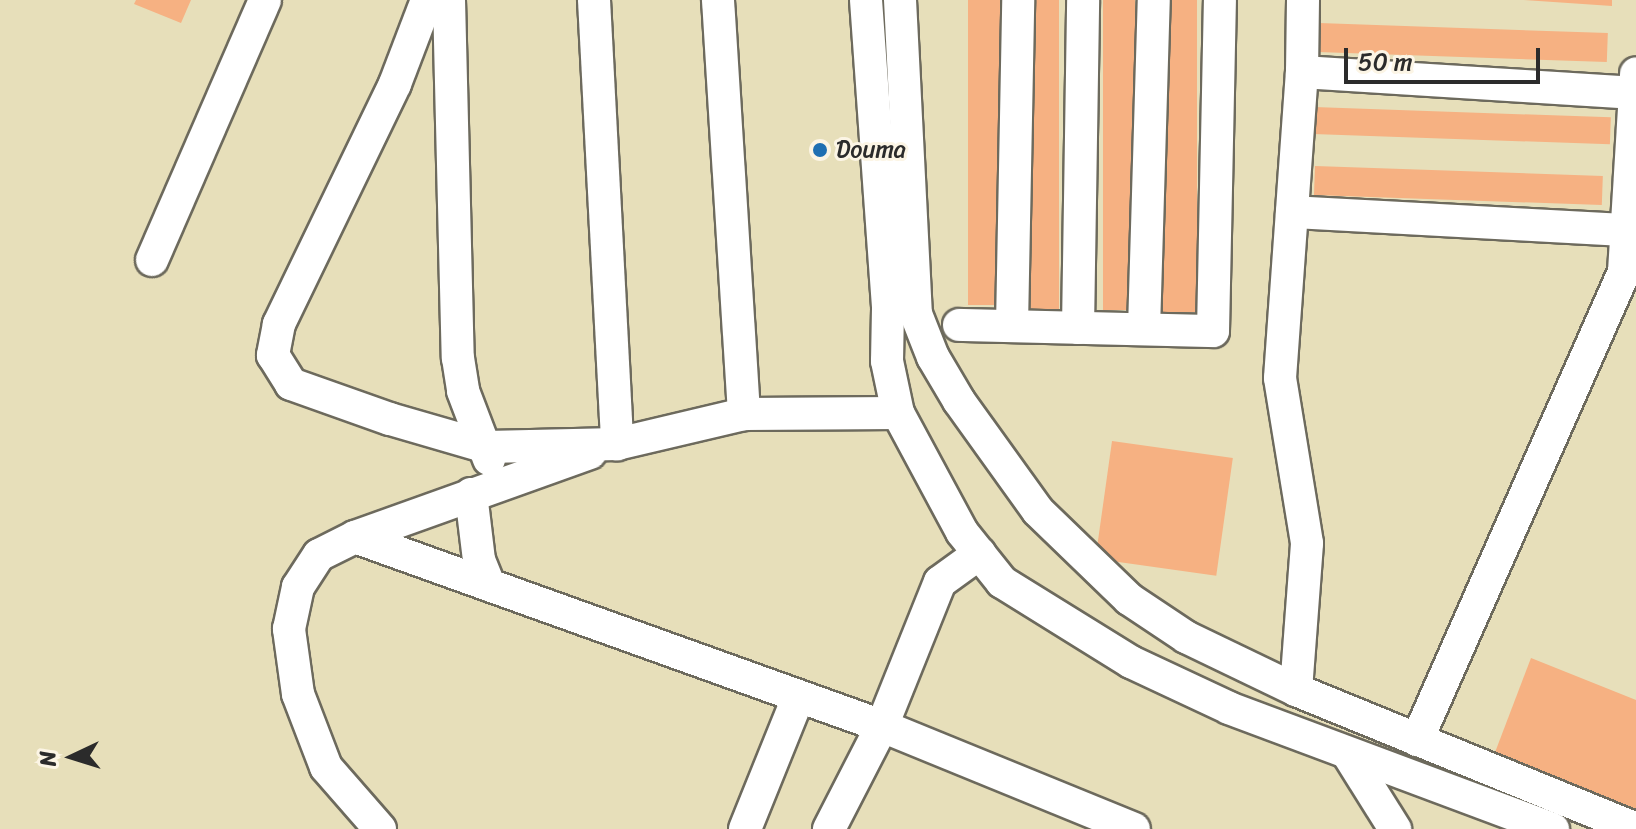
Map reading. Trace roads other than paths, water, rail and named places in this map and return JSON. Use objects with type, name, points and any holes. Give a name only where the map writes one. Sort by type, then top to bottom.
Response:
[{"type":"street","points":[[152,260],[265,0]]},
{"type":"street","points":[[427,0],[395,84],[279,324],[273,355],[291,384],[390,419],[487,447],[617,444]]},
{"type":"street","points":[[449,0],[458,358],[463,391],[487,447],[479,560],[489,585]]},
{"type":"street","points":[[594,0],[617,444]]},
{"type":"street","points":[[718,0],[744,414]]},
{"type":"street","points":[[866,0],[888,309],[887,361],[898,413],[962,532],[1002,582],[1131,662],[1229,708],[1553,829]]},
{"type":"street","points":[[900,0],[916,314],[933,357],[959,401],[1038,511],[1080,555],[1129,599],[1186,637],[1296,690],[1636,829]]},
{"type":"street","points":[[1012,326],[1018,0]]},
{"type":"street","points":[[1078,328],[1083,0]]},
{"type":"street","points":[[1144,329],[1154,0]]},
{"type":"street","points":[[959,325],[1213,331],[1220,0]]},
{"type":"street","points":[[1296,690],[1307,543],[1280,378],[1302,72],[1303,0]]},
{"type":"street","points":[[1302,72],[1635,93]]},
{"type":"street","points":[[1417,740],[1624,272],[1636,73]]},
{"type":"street","points":[[1292,212],[1627,230]]},
{"type":"street","points":[[380,829],[326,767],[298,694],[289,629],[298,587],[319,555],[355,537],[483,489],[617,444],[744,414],[898,413]]},
{"type":"street","points":[[355,537],[882,726],[1134,829]]},
{"type":"street","points":[[829,829],[882,726],[940,582],[980,553]]},
{"type":"street","points":[[745,829],[798,698]]},
{"type":"street","points":[[1348,754],[1395,829]]},
{"type":"place","name":"Douma","points":[[820,150]]}]
